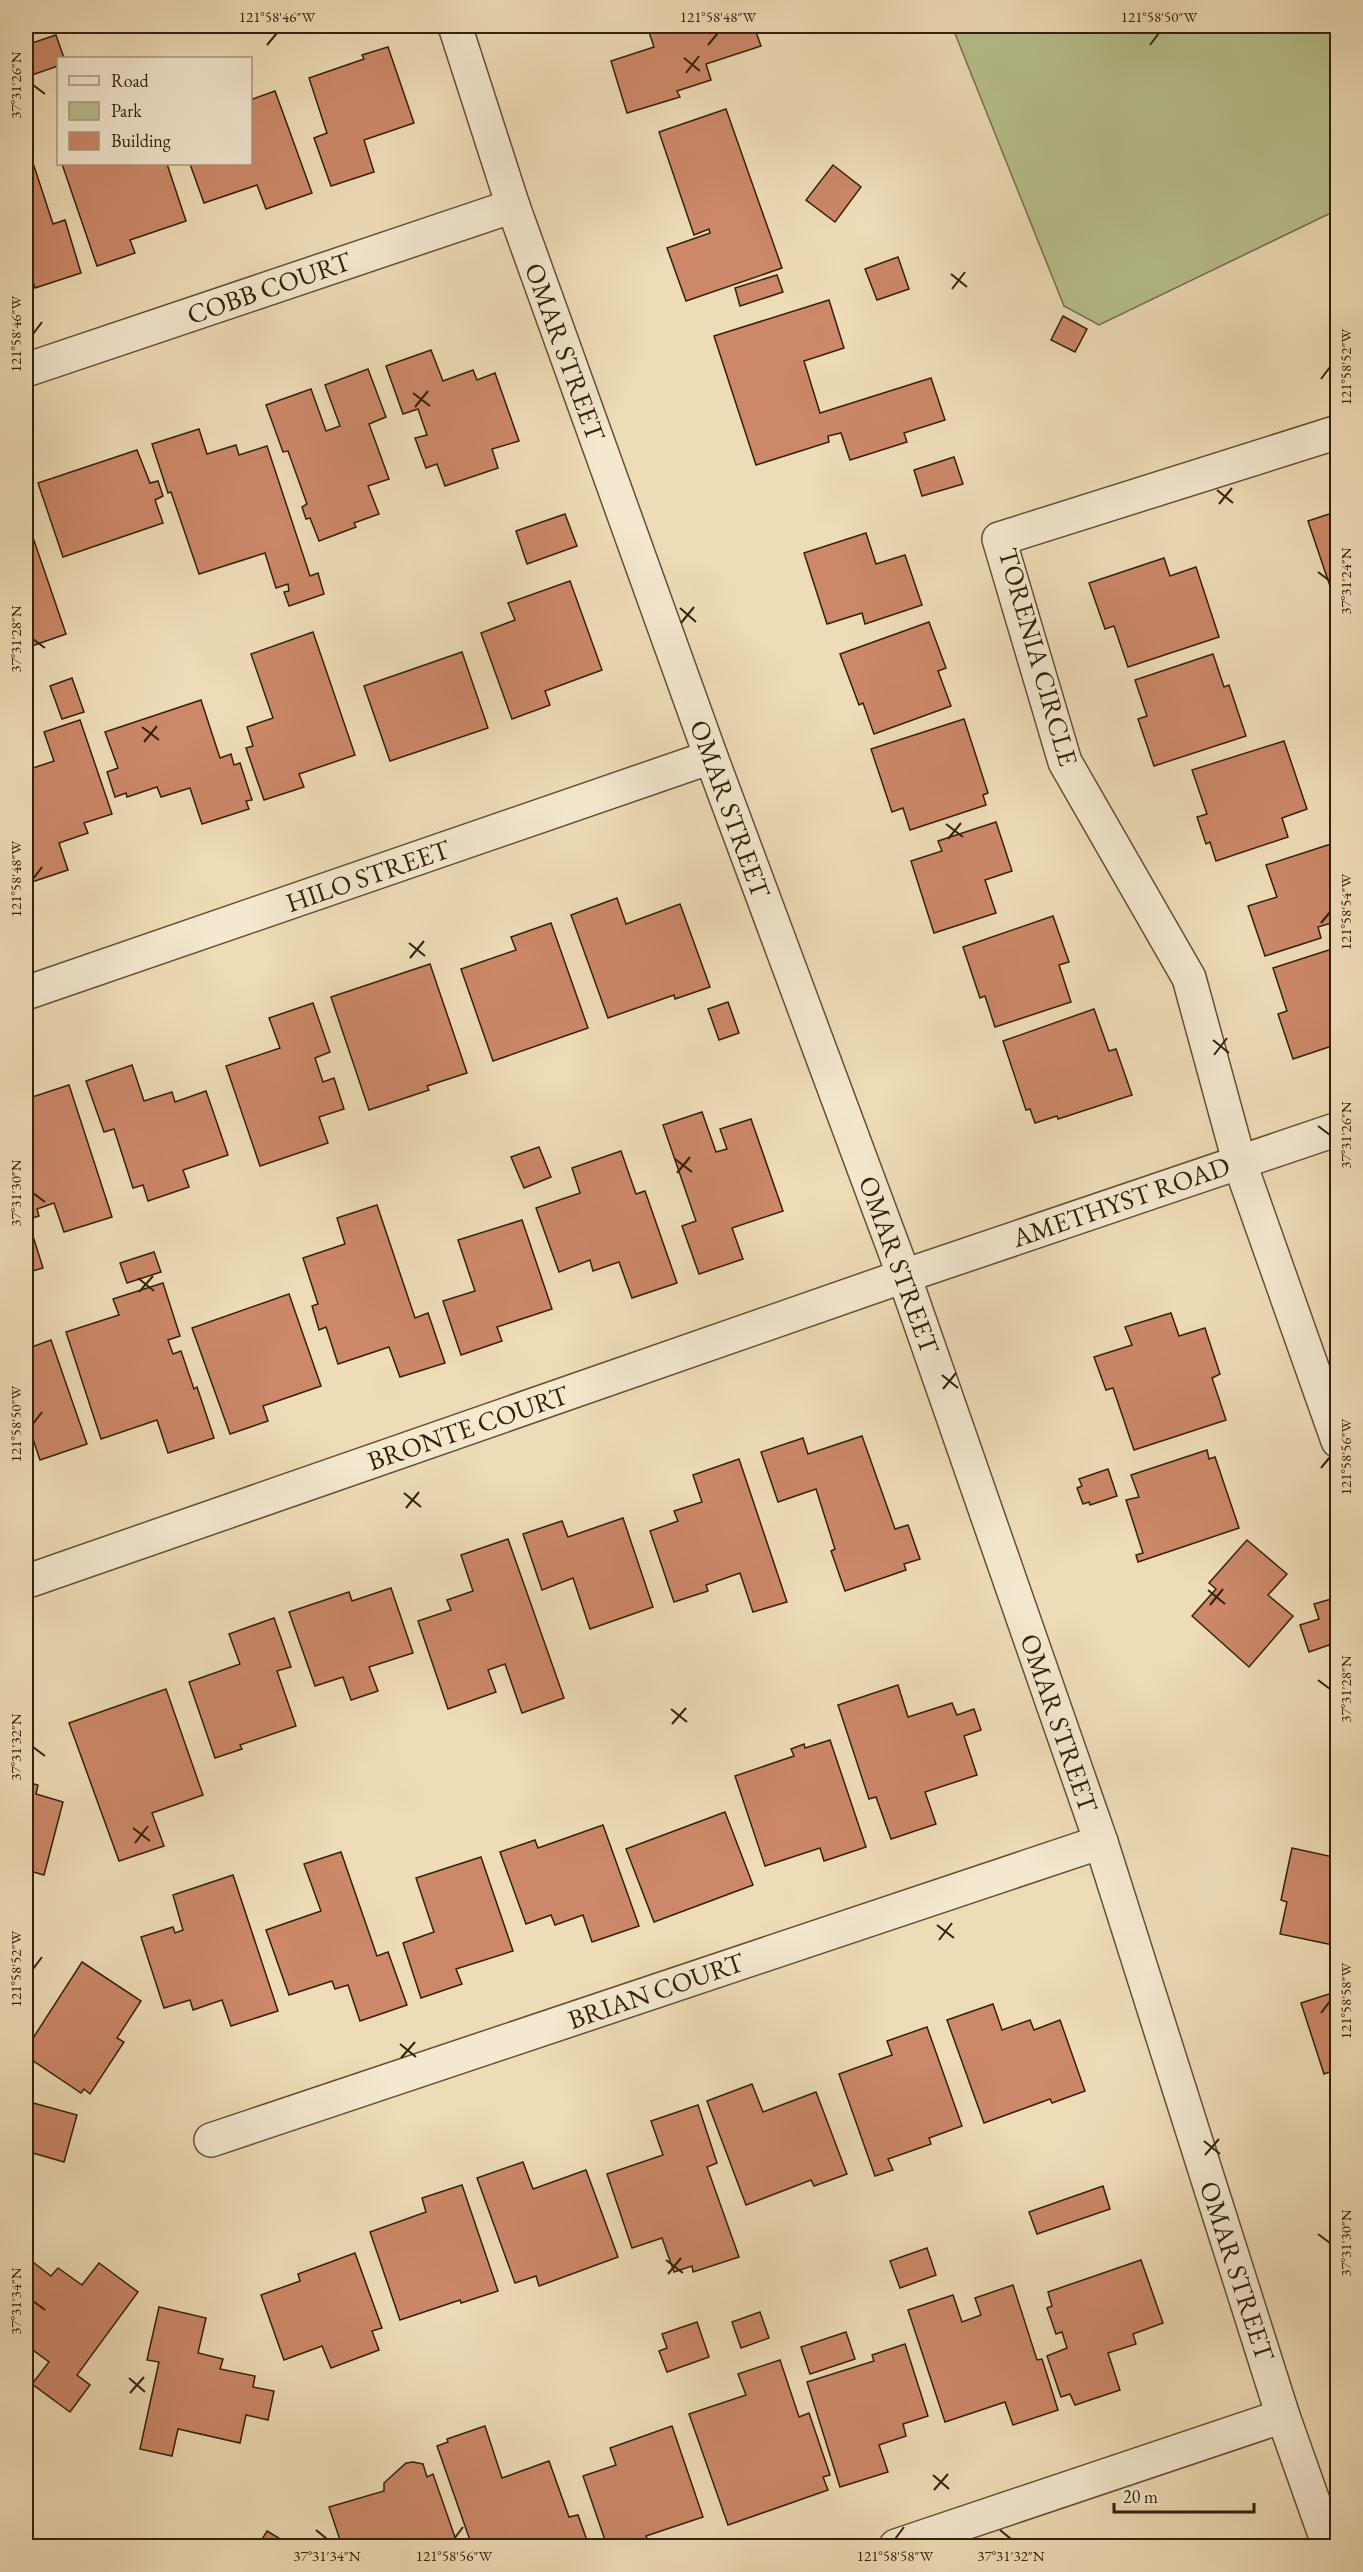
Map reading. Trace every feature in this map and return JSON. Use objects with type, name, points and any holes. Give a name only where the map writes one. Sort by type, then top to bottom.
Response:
[{"type":"street","name":"OMAR STREET","points":[[455,26],[513,206],[711,757],[904,1276],[1101,1842],[1283,2416],[1329,2547]]},
{"type":"street","name":"COBB COURT","points":[[26,370],[513,206]]},
{"type":"street","name":"TORENIA CIRCLE","points":[[1239,1161],[1189,978],[1065,762],[999,539],[1338,432]]},
{"type":"street","name":"HILO STREET","points":[[26,993],[711,757]]},
{"type":"street","name":"AMETHYST ROAD","points":[[904,1276],[1338,1129]]},
{"type":"street","points":[[1239,1161],[1338,1441]]},
{"type":"street","name":"BRONTE COURT","points":[[31,1580],[904,1276]]},
{"type":"street","name":"BRIAN COURT","points":[[211,2140],[1101,1842]]},
{"type":"street","points":[[896,2547],[1283,2416]]},
{"type":"green space","points":[[952,26],[1337,26],[1337,210],[1099,325],[1064,306]]},
{"type":"building","points":[[647,26],[754,26],[761,46],[706,64],[711,80],[677,91],[680,97],[627,113],[611,61],[654,47]]},
{"type":"building","points":[[56,35],[64,57],[57,57],[57,66],[29,76],[26,65],[26,45]]},
{"type":"building","points":[[388,47],[414,123],[364,140],[374,172],[331,186],[314,138],[327,133],[309,78],[364,59],[362,55]]},
{"type":"building","points":[[275,91],[312,193],[266,209],[257,185],[204,203],[190,165],[252,165],[252,99]]},
{"type":"building","points":[[726,109],[782,268],[686,301],[667,248],[710,233],[709,229],[694,235],[659,132]]},
{"type":"building","points":[[26,159],[29,168],[34,166],[53,224],[65,220],[81,273],[35,288],[26,259]]},
{"type":"building","points":[[62,165],[167,165],[186,221],[130,240],[135,253],[97,266]]},
{"type":"building","points":[[833,165],[861,187],[835,222],[806,200]]},
{"type":"building","points":[[898,257],[909,289],[877,300],[865,269]]},
{"type":"building","points":[[777,275],[783,292],[740,306],[735,288]]},
{"type":"building","points":[[829,300],[844,348],[804,361],[820,413],[931,378],[945,420],[904,433],[907,442],[850,460],[841,433],[828,436],[829,442],[756,465],[714,336]]},
{"type":"building","points":[[1063,316],[1087,329],[1075,352],[1051,340]]},
{"type":"building","points":[[431,350],[443,381],[473,370],[477,380],[495,373],[519,441],[492,449],[498,468],[445,486],[437,464],[426,468],[415,438],[427,435],[418,409],[403,414],[386,366]]},
{"type":"building","points":[[368,369],[386,417],[369,424],[389,479],[368,486],[379,514],[354,523],[356,527],[319,541],[310,518],[306,519],[302,507],[307,504],[288,451],[283,452],[266,405],[311,389],[326,431],[340,426],[325,385]]},
{"type":"building","points":[[199,429],[207,454],[236,445],[239,455],[267,446],[310,576],[318,573],[324,594],[289,606],[284,592],[289,591],[288,584],[276,588],[265,553],[199,574],[152,444]]},
{"type":"building","points":[[137,450],[150,483],[158,481],[163,496],[155,500],[163,523],[63,557],[38,483]]},
{"type":"building","points":[[954,457],[963,484],[922,496],[914,470]]},
{"type":"building","points":[[1338,511],[1338,607],[1337,607],[1308,521]]},
{"type":"building","points":[[565,514],[577,546],[527,564],[516,531]]},
{"type":"building","points":[[28,523],[66,634],[29,647],[26,636],[26,524]]},
{"type":"building","points":[[866,533],[876,564],[905,555],[922,605],[865,624],[862,613],[827,624],[804,553]]},
{"type":"building","points":[[1164,558],[1170,576],[1196,567],[1219,637],[1128,667],[1114,626],[1105,629],[1089,583]]},
{"type":"building","points":[[570,581],[602,670],[545,691],[550,705],[512,719],[481,633],[515,620],[508,603]]},
{"type":"building","points":[[929,622],[946,668],[938,671],[951,706],[874,734],[863,703],[859,705],[840,654]]},
{"type":"building","points":[[313,632],[355,755],[299,774],[304,787],[264,800],[246,748],[253,746],[247,727],[273,718],[251,654]]},
{"type":"building","points":[[462,652],[488,728],[390,761],[364,686]]},
{"type":"building","points":[[1213,654],[1224,687],[1229,685],[1246,736],[1154,766],[1138,719],[1147,716],[1135,680]]},
{"type":"building","points":[[72,678],[84,712],[62,719],[50,686]]},
{"type":"building","points":[[201,700],[220,758],[231,754],[234,765],[240,763],[252,800],[246,801],[249,809],[202,824],[190,788],[161,797],[157,787],[127,797],[126,793],[115,797],[107,772],[118,768],[105,732]]},
{"type":"building","points":[[964,719],[988,793],[983,795],[986,805],[910,830],[903,808],[892,812],[871,749]]},
{"type":"building","points":[[80,720],[112,814],[84,823],[88,833],[59,843],[68,870],[26,884],[26,766],[27,770],[54,761],[44,732]]},
{"type":"building","points":[[1284,741],[1307,809],[1282,818],[1288,837],[1216,861],[1210,842],[1206,844],[1197,817],[1207,814],[1192,770]]},
{"type":"building","points":[[996,822],[1012,871],[985,880],[996,913],[934,933],[911,861],[942,851],[938,841]]},
{"type":"building","points":[[1331,844],[1338,865],[1338,921],[1318,927],[1321,938],[1265,956],[1248,906],[1277,897],[1266,865]]},
{"type":"building","points":[[617,898],[626,924],[680,904],[710,987],[675,999],[674,995],[608,1018],[571,915]]},
{"type":"building","points":[[1053,916],[1069,962],[1059,965],[1071,1002],[995,1027],[985,996],[980,998],[963,947]]},
{"type":"building","points":[[551,923],[588,1028],[493,1061],[461,969],[516,950],[511,937]]},
{"type":"building","points":[[1338,947],[1338,1044],[1293,1059],[1278,1014],[1287,1011],[1273,968]]},
{"type":"building","points":[[430,964],[467,1073],[427,1086],[429,1090],[369,1110],[331,997]]},
{"type":"building","points":[[728,1002],[739,1033],[719,1040],[708,1009]]},
{"type":"building","points":[[313,1003],[330,1052],[315,1058],[323,1082],[334,1078],[344,1109],[319,1117],[328,1143],[260,1166],[226,1066],[280,1048],[269,1018]]},
{"type":"building","points":[[1094,1009],[1109,1051],[1116,1049],[1132,1095],[1058,1119],[1057,1116],[1035,1123],[1030,1109],[1026,1110],[1003,1041]]},
{"type":"building","points":[[132,1065],[144,1101],[172,1092],[175,1102],[206,1091],[228,1155],[183,1170],[189,1187],[148,1201],[143,1185],[133,1188],[114,1129],[104,1132],[86,1081]]},
{"type":"building","points":[[69,1085],[112,1217],[64,1232],[54,1203],[37,1209],[39,1216],[26,1220],[26,1130],[32,1128],[26,1109],[26,1099]]},
{"type":"building","points":[[702,1112],[716,1152],[727,1149],[720,1129],[751,1119],[783,1211],[732,1228],[743,1259],[699,1274],[682,1226],[696,1221],[663,1125]]},
{"type":"building","points":[[539,1147],[551,1177],[524,1188],[511,1157]]},
{"type":"building","points":[[621,1151],[636,1194],[645,1191],[677,1283],[632,1298],[619,1262],[593,1271],[590,1260],[559,1272],[536,1208],[580,1193],[572,1168]]},
{"type":"building","points":[[377,1205],[415,1318],[428,1313],[445,1363],[400,1377],[389,1347],[338,1364],[326,1327],[319,1330],[312,1306],[318,1304],[303,1258],[345,1244],[337,1218]]},
{"type":"building","points":[[522,1220],[552,1309],[497,1327],[502,1341],[461,1355],[443,1301],[475,1291],[458,1240]]},
{"type":"building","points":[[26,1231],[27,1235],[32,1233],[43,1268],[26,1273]]},
{"type":"building","points":[[154,1252],[161,1272],[127,1283],[120,1263]]},
{"type":"building","points":[[163,1283],[180,1336],[168,1340],[173,1354],[181,1351],[194,1389],[197,1387],[214,1438],[168,1453],[157,1420],[101,1439],[66,1332],[119,1315],[113,1299]]},
{"type":"building","points":[[289,1294],[321,1386],[263,1406],[268,1421],[230,1434],[192,1328]]},
{"type":"building","points":[[1171,1313],[1179,1336],[1205,1328],[1220,1374],[1212,1378],[1226,1420],[1134,1450],[1113,1388],[1106,1390],[1094,1357],[1132,1345],[1125,1327]]},
{"type":"building","points":[[51,1340],[87,1444],[40,1460],[31,1433],[26,1435],[26,1349]]},
{"type":"building","points":[[862,1436],[895,1529],[908,1525],[920,1559],[904,1564],[906,1570],[845,1591],[831,1551],[835,1549],[816,1489],[778,1502],[761,1452],[803,1438],[808,1454]]},
{"type":"building","points":[[1207,1450],[1209,1459],[1215,1457],[1239,1528],[1138,1562],[1136,1555],[1143,1553],[1126,1500],[1139,1497],[1131,1475]]},
{"type":"building","points":[[739,1459],[787,1602],[753,1612],[740,1573],[706,1585],[708,1591],[674,1602],[650,1531],[678,1521],[674,1511],[702,1502],[693,1475]]},
{"type":"building","points":[[1108,1469],[1117,1496],[1090,1505],[1089,1502],[1083,1504],[1077,1488],[1082,1486],[1079,1479]]},
{"type":"building","points":[[623,1518],[653,1607],[590,1629],[573,1578],[542,1590],[523,1534],[562,1521],[568,1537]]},
{"type":"building","points":[[508,1539],[564,1698],[522,1713],[505,1664],[488,1670],[496,1692],[448,1709],[418,1621],[451,1610],[447,1600],[473,1591],[461,1555]]},
{"type":"building","points":[[1247,1540],[1287,1574],[1268,1595],[1293,1616],[1249,1667],[1192,1616],[1216,1589],[1209,1583]]},
{"type":"building","points":[[391,1588],[413,1653],[369,1667],[378,1691],[351,1700],[343,1677],[315,1686],[289,1612],[349,1592],[352,1601]]},
{"type":"building","points":[[1338,1597],[1338,1671],[1329,1645],[1309,1652],[1300,1625],[1319,1619],[1314,1604]]},
{"type":"building","points":[[274,1618],[291,1667],[277,1671],[296,1726],[240,1745],[242,1749],[215,1758],[189,1682],[240,1664],[229,1634]]},
{"type":"building","points":[[898,1685],[908,1717],[952,1703],[957,1715],[974,1709],[981,1730],[964,1736],[977,1775],[925,1792],[936,1824],[891,1839],[876,1797],[869,1799],[838,1705]]},
{"type":"building","points":[[166,1689],[203,1795],[152,1813],[164,1846],[119,1861],[69,1723]]},
{"type":"building","points":[[830,1740],[866,1847],[824,1861],[820,1848],[765,1866],[735,1776],[794,1756],[791,1749],[804,1744],[805,1748]]},
{"type":"building","points":[[26,1782],[38,1785],[36,1794],[63,1802],[44,1875],[26,1870]]},
{"type":"building","points":[[725,1812],[753,1885],[654,1922],[626,1849]]},
{"type":"building","points":[[603,1825],[639,1926],[592,1942],[583,1915],[555,1925],[551,1915],[526,1924],[500,1852],[535,1840],[538,1848]]},
{"type":"building","points":[[1292,1848],[1338,1858],[1338,1946],[1280,1934],[1287,1902],[1281,1900]]},
{"type":"building","points":[[341,1852],[377,1956],[388,1952],[407,2005],[360,2021],[348,1985],[335,1989],[332,1981],[289,1995],[266,1930],[321,1911],[304,1864]]},
{"type":"building","points":[[481,1857],[513,1951],[456,1969],[462,1984],[421,1998],[403,1943],[434,1932],[416,1878]]},
{"type":"building","points":[[233,1875],[278,2011],[231,2026],[222,2000],[193,2010],[190,2000],[164,2008],[141,1937],[173,1927],[175,1933],[183,1930],[173,1895]]},
{"type":"building","points":[[82,1962],[141,2001],[117,2038],[124,2042],[90,2094],[84,2089],[81,2093],[26,2056],[26,2049]]},
{"type":"building","points":[[1338,1991],[1338,2069],[1324,2074],[1301,2003]]},
{"type":"building","points":[[993,2004],[1002,2030],[1030,2020],[1034,2030],[1060,2020],[1085,2091],[1052,2103],[1050,2099],[984,2123],[947,2020]]},
{"type":"building","points":[[927,2027],[962,2126],[929,2138],[931,2144],[888,2159],[893,2170],[875,2176],[839,2074],[892,2055],[887,2041]]},
{"type":"building","points":[[752,2084],[763,2112],[816,2092],[847,2174],[814,2186],[811,2180],[746,2205],[707,2101]]},
{"type":"building","points":[[26,2101],[77,2115],[64,2162],[26,2151]]},
{"type":"building","points":[[698,2105],[717,2163],[707,2167],[739,2257],[693,2272],[692,2266],[674,2272],[662,2238],[632,2248],[607,2174],[663,2155],[651,2121]]},
{"type":"building","points":[[523,2162],[533,2189],[586,2170],[618,2257],[539,2286],[536,2276],[515,2283],[477,2178]]},
{"type":"building","points":[[462,2185],[498,2291],[461,2303],[460,2300],[400,2320],[370,2232],[426,2212],[422,2198]]},
{"type":"building","points":[[1103,2186],[1110,2209],[1037,2234],[1029,2212]]},
{"type":"building","points":[[927,2248],[936,2275],[900,2288],[890,2261]]},
{"type":"building","points":[[355,2253],[382,2328],[372,2331],[379,2350],[331,2368],[322,2346],[284,2360],[261,2295],[300,2281],[298,2274]]},
{"type":"building","points":[[29,2259],[51,2276],[58,2268],[82,2285],[99,2263],[138,2292],[77,2375],[90,2385],[70,2412],[32,2384],[49,2362],[26,2345],[26,2263]]},
{"type":"building","points":[[1141,2260],[1163,2323],[1133,2334],[1136,2344],[1108,2353],[1120,2390],[1075,2405],[1070,2394],[1061,2397],[1047,2356],[1067,2348],[1062,2332],[1056,2334],[1047,2308],[1052,2306],[1048,2292]]},
{"type":"building","points":[[1013,2285],[1037,2360],[1042,2359],[1058,2410],[1013,2425],[1005,2402],[945,2422],[908,2310],[953,2295],[962,2322],[981,2315],[975,2298]]},
{"type":"building","points":[[159,2307],[206,2318],[198,2353],[223,2359],[220,2369],[255,2376],[253,2387],[274,2391],[268,2420],[246,2415],[240,2443],[178,2429],[172,2456],[140,2449],[159,2362],[147,2360]]},
{"type":"building","points":[[760,2312],[769,2338],[741,2348],[732,2322]]},
{"type":"building","points":[[697,2322],[709,2357],[667,2372],[659,2351],[667,2348],[662,2334]]},
{"type":"building","points":[[846,2332],[855,2359],[810,2374],[801,2347]]},
{"type":"building","points":[[905,2344],[928,2416],[903,2424],[906,2436],[879,2445],[888,2472],[840,2487],[807,2382],[874,2361],[872,2355]]},
{"type":"building","points":[[780,2360],[799,2417],[809,2413],[830,2475],[823,2477],[828,2490],[728,2525],[689,2414],[746,2395],[738,2374]]},
{"type":"building","points":[[485,2426],[502,2478],[549,2461],[569,2517],[578,2515],[589,2546],[472,2546],[437,2446],[448,2442],[447,2439]]},
{"type":"building","points":[[672,2426],[703,2517],[646,2536],[650,2546],[607,2546],[583,2476],[616,2465],[610,2448]]},
{"type":"building","points":[[406,2463],[423,2464],[427,2477],[433,2474],[458,2546],[342,2546],[329,2507],[384,2491],[384,2483]]},
{"type":"building","points":[[267,2531],[292,2546],[258,2546]]}]
